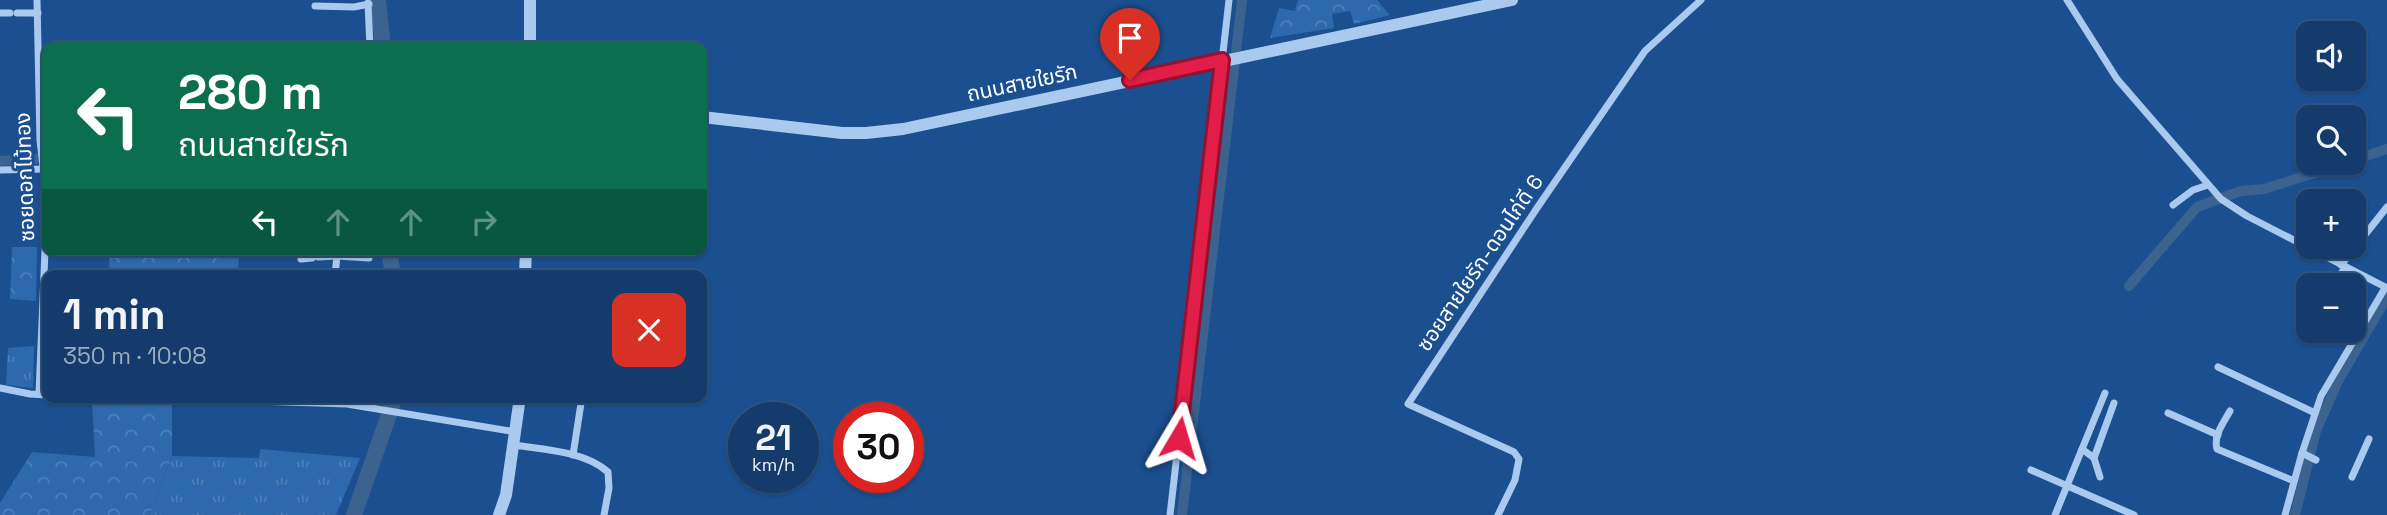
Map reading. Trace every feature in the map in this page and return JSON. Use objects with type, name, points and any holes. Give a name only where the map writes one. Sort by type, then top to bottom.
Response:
[{"type":"street","name":"ซอยดอกไม้ทอง","points":[[37,0],[42,152]]},
{"type":"street","points":[[530,0],[530,42]]},
{"type":"street","points":[[1170,515],[1225,60],[1229,0]]},
{"type":"street","name":"ถนนสายใยรัก","points":[[707,118],[821,132],[866,133],[903,129],[1512,0]]},
{"type":"street","name":"ซอยสายใยรัก-ดอนไก่ดี 6","points":[[1498,515],[1518,471],[1520,459],[1514,452],[1408,404],[1537,208],[1645,51],[1701,0]]},
{"type":"street","points":[[2067,0],[2117,79],[2218,196],[2246,216],[2386,288],[2332,375],[2315,413],[2285,515]]},
{"type":"street","points":[[316,6],[354,7],[368,2],[370,42]]},
{"type":"street","points":[[0,13],[38,13]]},
{"type":"street","points":[[0,170],[42,162]]},
{"type":"street","points":[[2173,205],[2186,194],[2208,185]]},
{"type":"street","points":[[2340,273],[2387,207]]},
{"type":"street","points":[[336,270],[337,256]]},
{"type":"street","points":[[301,258],[369,258]]},
{"type":"street","points":[[2218,367],[2315,413]]},
{"type":"street","points":[[0,388],[42,395]]},
{"type":"street","points":[[2055,515],[2105,393]]},
{"type":"street","points":[[356,403],[515,438],[600,465],[608,472],[609,488],[604,515]]},
{"type":"street","points":[[499,515],[506,495],[519,403]]},
{"type":"street","points":[[573,455],[581,403]]},
{"type":"street","points":[[2094,458],[2114,403]]},
{"type":"street","points":[[2230,411],[2218,435],[2217,449],[2294,481]]},
{"type":"street","points":[[2168,413],[2218,435]]},
{"type":"street","points":[[2352,477],[2369,439]]},
{"type":"street","points":[[2082,449],[2094,458],[2100,477]]},
{"type":"street","points":[[2304,455],[2316,460]]},
{"type":"street","points":[[2031,470],[2132,514]]},
{"type":"green space","points":[[1298,0],[1377,0],[1390,15],[1354,24],[1350,11],[1332,14],[1334,28],[1270,38],[1279,8],[1295,11]]},
{"type":"green space","points":[[12,247],[37,247],[36,301],[10,299]]},
{"type":"green space","points":[[110,256],[219,256],[216,270],[109,270]]},
{"type":"green space","points":[[218,256],[239,256],[238,270],[216,270]]},
{"type":"green space","points":[[34,346],[33,388],[6,385],[8,348]]},
{"type":"green space","points":[[92,403],[172,404],[172,456],[150,515],[0,515],[0,503],[32,452],[95,457]]},
{"type":"green space","points":[[260,449],[360,458],[336,515],[150,515],[172,456],[259,458]]},
{"type":"waterway","points":[[378,0],[382,42]]},
{"type":"waterway","points":[[1182,515],[1242,0]]},
{"type":"waterway","points":[[2366,156],[2387,149]]},
{"type":"waterway","points":[[0,161],[42,158]]},
{"type":"waterway","points":[[2129,286],[2197,207],[2241,191],[2264,189],[2308,175]]},
{"type":"waterway","points":[[390,256],[392,270]]},
{"type":"waterway","points":[[2295,515],[2316,431],[2338,381],[2387,297]]},
{"type":"waterway","points":[[354,515],[393,403]]},
{"type":"route","points":[[1130,80],[1222,60],[1179,438]]}]
